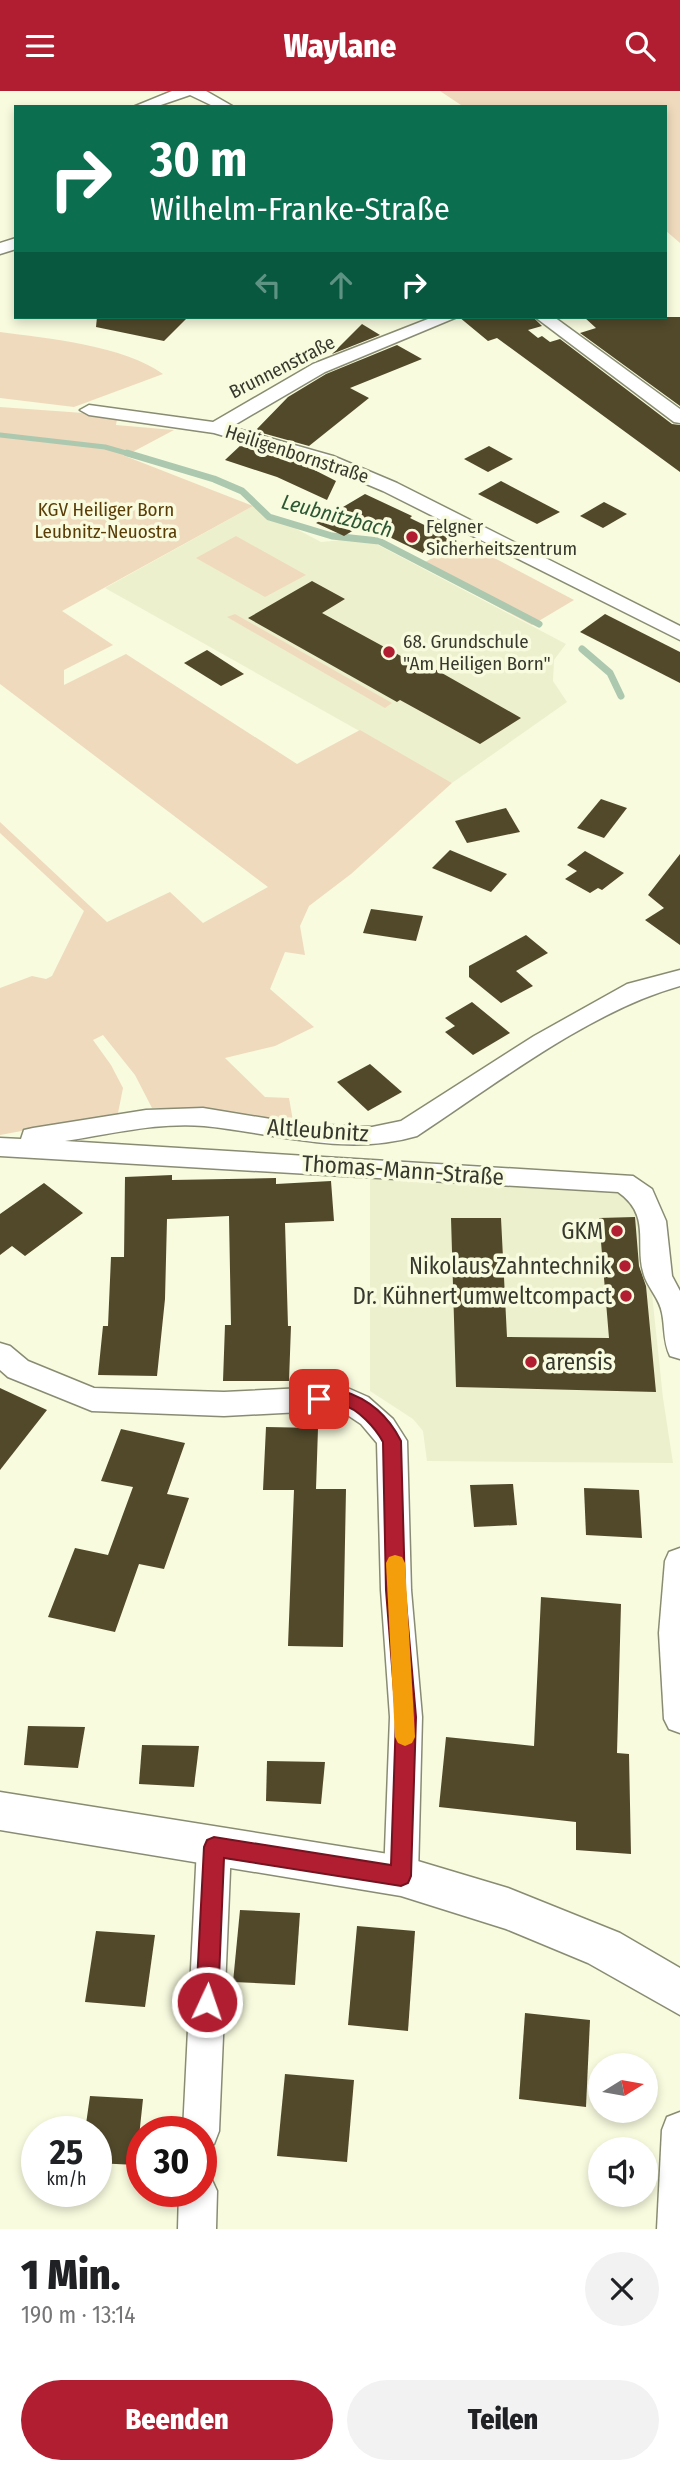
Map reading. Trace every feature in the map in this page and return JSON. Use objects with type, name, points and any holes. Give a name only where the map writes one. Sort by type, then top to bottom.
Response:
[{"type":"street","points":[[147,105],[186,91]]},
{"type":"street","points":[[194,91],[223,105]]},
{"type":"street","name":"Brunnenstraße","points":[[216,428],[319,368],[443,319]]},
{"type":"street","points":[[546,319],[680,418]]},
{"type":"street","name":"Heiligenbornstraße","points":[[89,410],[216,428],[287,447],[368,477],[680,634]]},
{"type":"street","name":"Altleubnitz","points":[[0,1145],[170,1118],[203,1117],[300,1133],[372,1136],[408,1129],[543,1042],[636,990],[680,978]]},
{"type":"street","name":"Thomas-Mann-Straße","points":[[0,1145],[624,1183],[643,1196],[653,1221],[659,1276],[676,1309],[680,1348]]},
{"type":"street","points":[[0,1355],[18,1369],[92,1399],[224,1404],[343,1398],[358,1404],[384,1426],[392,1441],[396,1590],[406,1717],[401,1876]]},
{"type":"street","points":[[680,1561],[675,1633],[680,1719]]},
{"type":"street","points":[[0,1811],[401,1876],[508,1909],[604,1948],[680,1993]]},
{"type":"street","points":[[202,2116],[214,1847]]},
{"type":"street","points":[[676,2229],[680,2130]]},
{"type":"street","points":[[197,2229],[198,2207]]},
{"type":"shaded area","name":"68. Grundschule \"Am Heiligen Born\"","points":[[253,506],[321,542],[365,538],[566,644],[554,660],[553,681],[567,702],[452,783],[105,588]]},
{"type":"shaded area","points":[[370,1179],[626,1191],[644,1218],[663,1398],[673,1463],[427,1461],[423,1431],[413,1419],[370,1391]]},
{"type":"green space","points":[[440,91],[680,91],[680,243],[667,232],[667,105],[461,105]]},
{"type":"green space","points":[[0,332],[107,350],[147,364],[163,374],[74,407],[0,398]]},
{"type":"green space","name":"KGV Heiliger Born Leubnitz-Neuostra","points":[[0,407],[97,414],[117,419],[116,425],[174,430],[125,456],[253,506],[62,611],[113,645],[64,670],[64,685],[126,654],[297,764],[360,730],[452,783],[351,874],[309,906],[300,926],[305,955],[285,952],[270,989],[314,1027],[275,1046],[225,1058],[265,1097],[289,1098],[293,1121],[194,1108],[152,1108],[135,1075],[103,1035],[93,1040],[123,1088],[118,1113],[0,1135],[0,988],[32,976],[46,979],[52,976],[84,911],[0,833],[0,822],[107,922],[170,892],[203,923],[268,887],[0,684]]},
{"type":"green space","points":[[236,536],[306,575],[265,597],[196,558]]},
{"type":"green space","points":[[462,541],[574,600],[532,625],[420,565]]},
{"type":"green space","points":[[235,614],[392,703],[385,708],[227,617]]},
{"type":"building","points":[[680,317],[680,406],[580,333],[596,328],[586,319]]},
{"type":"building","points":[[97,319],[186,319],[164,341],[96,327]]},
{"type":"building","points":[[461,319],[535,319],[542,326],[528,330],[538,338],[542,336],[550,342],[560,339],[672,424],[680,425],[680,472],[497,338],[488,341]]},
{"type":"building","points":[[362,324],[380,335],[332,354]]},
{"type":"building","points":[[397,345],[422,359],[350,388],[369,398],[309,446],[255,431],[288,397],[326,374]]},
{"type":"building","points":[[242,444],[293,459],[336,481],[327,500],[277,477],[225,460]]},
{"type":"building","points":[[489,446],[513,459],[488,472],[464,459]]},
{"type":"building","points":[[501,481],[560,512],[537,524],[478,494]]},
{"type":"building","points":[[365,494],[457,541],[431,557],[379,532],[374,535],[359,527],[344,536],[316,523]]},
{"type":"building","points":[[604,502],[627,514],[603,528],[580,516]]},
{"type":"building","points":[[312,581],[345,599],[322,613],[421,667],[426,664],[521,718],[480,744],[400,700],[397,702],[248,618]]},
{"type":"building","points":[[605,614],[680,652],[680,683],[580,632]]},
{"type":"building","points":[[207,650],[244,674],[221,686],[184,663]]},
{"type":"building","points":[[601,799],[627,808],[604,838],[577,828]]},
{"type":"building","points":[[506,808],[520,832],[467,843],[455,821]]},
{"type":"building","points":[[450,850],[507,874],[491,892],[432,868]]},
{"type":"building","points":[[585,851],[624,873],[602,890],[598,888],[590,893],[565,879],[577,871],[567,865]]},
{"type":"building","points":[[680,854],[680,945],[645,920],[664,908],[648,895]]},
{"type":"building","points":[[371,909],[423,916],[416,941],[363,933]]},
{"type":"building","points":[[526,935],[548,953],[516,971],[533,986],[501,1003],[469,977],[469,966]]},
{"type":"building","points":[[472,1002],[510,1033],[473,1055],[445,1032],[455,1026],[445,1018]]},
{"type":"building","points":[[370,1064],[402,1092],[368,1111],[337,1082]]},
{"type":"building","points":[[172,1175],[172,1180],[276,1178],[276,1184],[331,1181],[334,1221],[285,1223],[288,1326],[291,1326],[289,1381],[223,1381],[225,1325],[231,1325],[229,1216],[167,1219],[165,1299],[157,1376],[98,1375],[103,1326],[108,1326],[111,1257],[124,1257],[125,1177]]},
{"type":"building","points":[[44,1183],[83,1213],[25,1256],[12,1246],[0,1255],[0,1214]]},
{"type":"building","points":[[635,1217],[639,1266],[646,1286],[656,1392],[456,1387],[451,1218],[501,1218],[507,1337],[609,1338],[599,1218]]},
{"type":"building","points":[[0,1388],[47,1410],[0,1470]]},
{"type":"building","points":[[266,1427],[318,1428],[316,1489],[346,1489],[343,1647],[288,1646],[294,1490],[263,1490]]},
{"type":"building","points":[[121,1429],[185,1443],[167,1494],[189,1498],[164,1569],[139,1564],[115,1632],[48,1617],[75,1548],[108,1555],[133,1487],[101,1481]]},
{"type":"building","points":[[513,1484],[517,1525],[474,1527],[470,1485]]},
{"type":"building","points":[[584,1488],[639,1490],[642,1538],[586,1535]]},
{"type":"building","points":[[541,1597],[621,1604],[617,1753],[629,1754],[631,1854],[576,1850],[576,1822],[439,1807],[446,1737],[534,1746]]},
{"type":"building","points":[[28,1726],[85,1727],[78,1768],[24,1765]]},
{"type":"building","points":[[142,1745],[199,1746],[194,1787],[139,1784]]},
{"type":"building","points":[[267,1761],[325,1762],[321,1804],[266,1801]]},
{"type":"building","points":[[240,1910],[300,1913],[295,1985],[233,1982]]},
{"type":"building","points":[[357,1926],[415,1931],[408,2031],[348,2025]]},
{"type":"building","points":[[96,1931],[155,1935],[145,2007],[85,2002]]},
{"type":"building","points":[[525,2013],[590,2020],[586,2107],[519,2099]]},
{"type":"building","points":[[285,2074],[354,2080],[347,2162],[277,2156]]},
{"type":"building","points":[[90,2096],[143,2099],[141,2116],[126,2116],[126,2164],[112,2164],[112,2116],[87,2116]]},
{"type":"waterway","name":"Leubnitzbach","points":[[0,435],[105,447],[133,455]]},
{"type":"waterway","name":"Leubnitzbach","points":[[127,453],[214,479],[242,491],[269,517],[332,536],[379,541],[539,624]]},
{"type":"waterway","name":"Leubnitzbach","points":[[582,649],[610,673],[621,696]]},
{"type":"slow traffic","points":[[395,1563],[401,1675],[405,1695],[405,1737]]},
{"type":"place","name":"Felgner Sicherheitszentrum","points":[[412,537]]},
{"type":"place","name":"68. Grundschule \"Am Heiligen Born\"","points":[[389,652]]},
{"type":"place","name":"GKM","points":[[617,1231]]},
{"type":"place","name":"Nikolaus Zahntechnik","points":[[625,1266]]},
{"type":"place","name":"Dr. Kühnert umweltcompact","points":[[626,1296]]},
{"type":"place","name":"arensis","points":[[531,1362]]},
{"type":"route","points":[[207,2002],[214,1847],[401,1876],[406,1717],[396,1590],[392,1441],[384,1426],[358,1404],[343,1398],[319,1399]]}]
